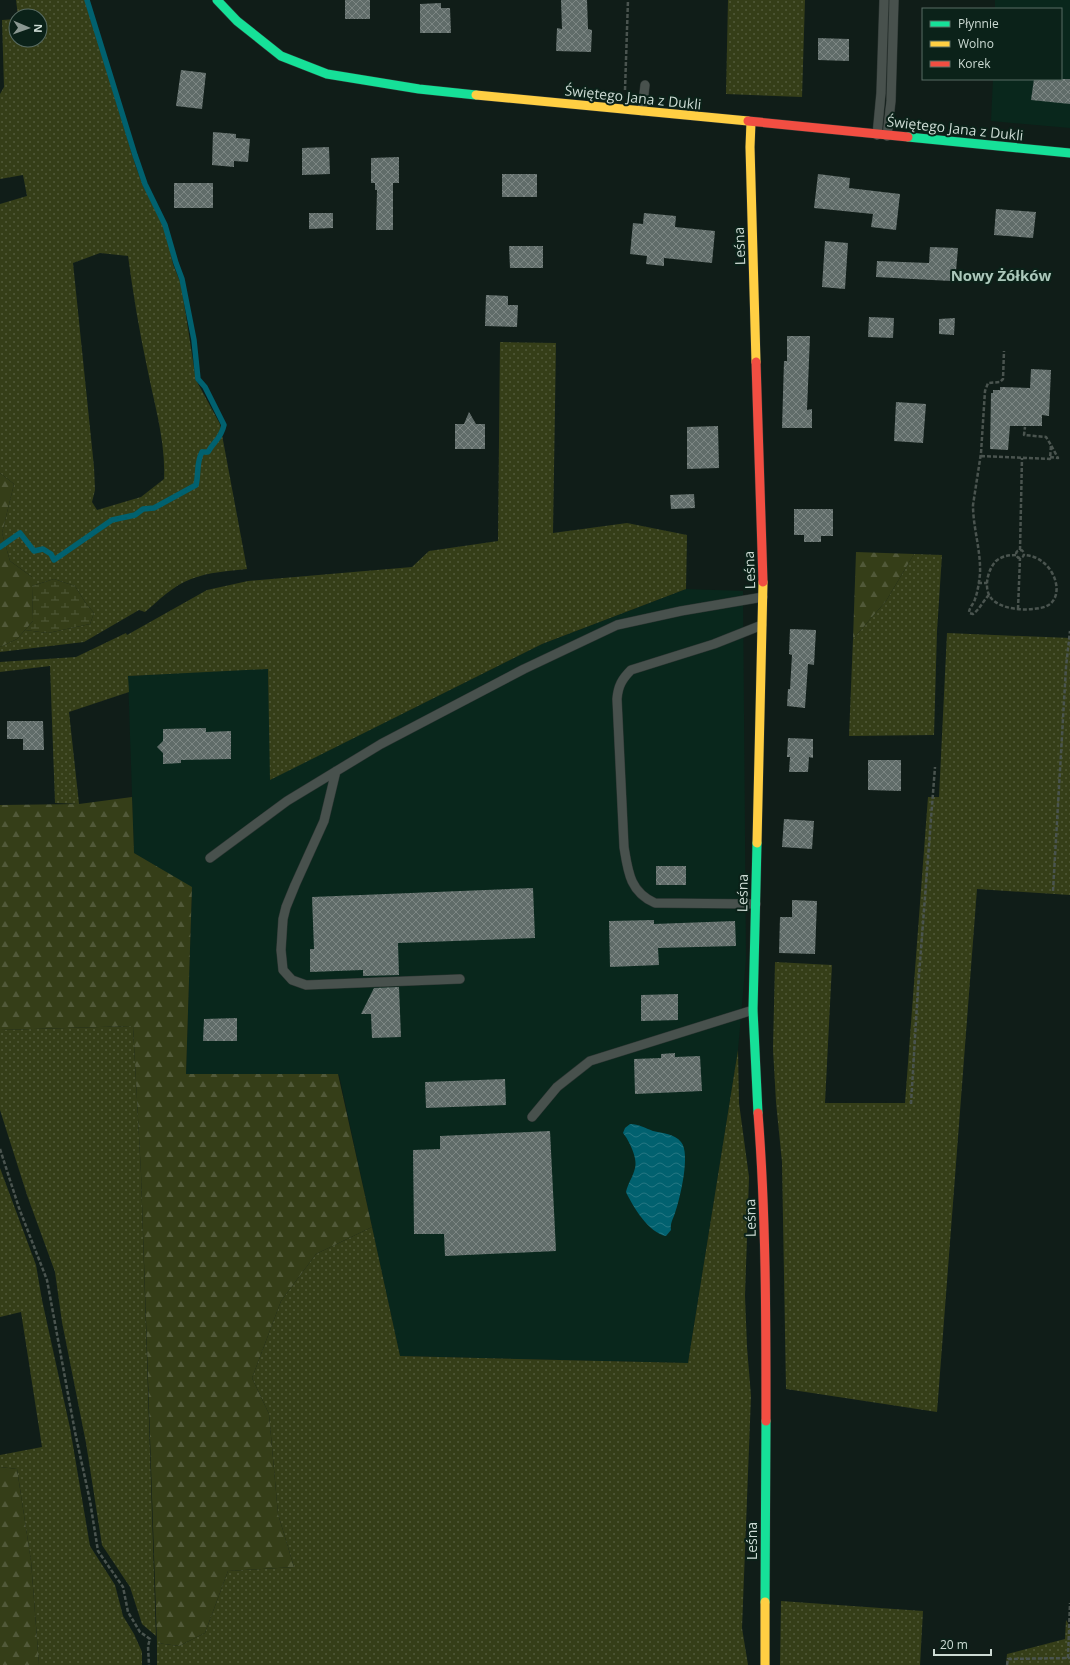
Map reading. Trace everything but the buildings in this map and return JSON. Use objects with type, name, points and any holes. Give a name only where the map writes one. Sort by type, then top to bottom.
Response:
[{"type":"street","name":"Świętego Jana z Dukli","points":[[218,0],[237,21],[281,56],[327,74],[419,89],[1070,153]]},
{"type":"street","name":"Leśna","points":[[751,122],[750,147],[763,597],[753,1010],[755,1080],[763,1179],[766,1313],[765,1665]]},
{"type":"lane","points":[[882,135],[880,93],[884,0]]},
{"type":"lane","points":[[882,135],[891,101],[894,0]]},
{"type":"lane","points":[[642,112],[645,85]]},
{"type":"lane","points":[[210,858],[287,801],[381,744],[504,680],[617,625],[681,611],[763,597]]},
{"type":"lane","points":[[756,904],[655,903],[645,899],[633,884],[627,869],[624,848],[617,695],[622,679],[631,670],[714,644],[763,624]]},
{"type":"lane","points":[[336,771],[324,821],[286,907],[281,933],[283,970],[292,980],[306,985],[460,980]]},
{"type":"lane","points":[[532,1116],[556,1087],[590,1061],[753,1010]]},
{"type":"path","points":[[625,92],[628,0]]},
{"type":"path","points":[[989,595],[976,612],[971,614],[969,609],[976,597],[980,552],[972,505],[980,456],[986,387],[988,383],[1000,382],[1003,379],[1004,351]]},
{"type":"path","points":[[980,456],[1050,459],[1050,457],[1058,458],[1046,437],[1024,436],[1025,427]]},
{"type":"path","points":[[1050,457],[1051,445]]},
{"type":"path","points":[[1016,555],[1020,550],[1022,458]]},
{"type":"path","points":[[1020,550],[1024,552],[1024,555]]},
{"type":"path","points":[[1016,555],[1020,558],[1024,555],[1036,557],[1052,570],[1056,582],[1056,592],[1052,601],[1044,607],[1018,608],[1000,605],[989,595],[987,583],[990,572],[997,561],[1006,556],[1016,555]]},
{"type":"path","points":[[1018,608],[1020,558]]},
{"type":"path","points":[[978,583],[987,583]]},
{"type":"path","points":[[972,604],[978,608]]},
{"type":"path","points":[[1052,891],[1070,632]]},
{"type":"path","points":[[911,1104],[918,988],[935,767]]},
{"type":"path","points":[[0,1149],[19,1208],[47,1280],[75,1432],[90,1501],[98,1551],[123,1587],[128,1612],[140,1632],[150,1639],[148,1646],[149,1665]]},
{"type":"path","points":[[1007,1665],[1008,1659],[1069,1658],[1070,1603]]},
{"type":"shaded area","points":[[995,0],[1070,0],[1070,128],[991,121],[993,80],[1062,80],[1062,8],[995,8]]},
{"type":"shaded area","points":[[686,589],[743,591],[746,959],[738,1050],[688,1363],[400,1356],[339,1075],[186,1074],[192,888],[134,853],[128,676],[268,668],[271,779],[542,644]]},
{"type":"green space","points":[[16,0],[85,0],[136,167],[144,188],[165,225],[173,264],[181,284],[196,380],[220,424],[247,569],[212,573],[185,582],[167,593],[145,612],[139,610],[84,642],[0,652],[0,647],[17,639],[25,630],[48,633],[90,624],[94,613],[75,586],[54,579],[32,586],[32,577],[10,561],[2,533],[14,484],[0,473],[0,204],[27,196],[23,175],[0,179],[0,94],[4,87],[2,20],[8,20],[8,48],[48,48],[48,8],[17,8]],"holes":[[[100,253],[128,256],[134,298],[159,423],[163,451],[164,479],[141,497],[97,510],[92,502],[95,490],[94,467],[73,263]]]},
{"type":"green space","points":[[728,0],[805,0],[802,97],[726,94]]},
{"type":"green space","points":[[500,342],[556,343],[553,533],[627,523],[687,535],[686,589],[542,644],[270,780],[268,669],[128,676],[129,692],[69,712],[79,804],[55,803],[50,666],[0,672],[0,662],[76,657],[126,633],[127,635],[207,590],[248,581],[412,567],[429,551],[498,541]]},
{"type":"green space","points":[[0,473],[14,484],[2,533],[10,561],[32,577],[33,621],[17,639],[0,647]]},
{"type":"green space","points":[[856,552],[914,554],[886,601],[853,639]]},
{"type":"green space","points":[[914,554],[942,555],[937,631],[934,735],[849,736],[853,639],[886,601]]},
{"type":"green space","points":[[54,579],[75,586],[94,613],[90,624],[48,633],[25,630],[33,621],[32,586]]},
{"type":"green space","points":[[947,633],[1070,638],[1070,895],[977,889],[937,1412],[786,1389],[782,1162],[776,1102],[773,1049],[775,962],[832,965],[825,1103],[905,1103],[928,797],[939,797]]},
{"type":"green space","points":[[132,797],[134,853],[192,887],[186,1074],[338,1074],[372,1227],[316,1254],[281,1301],[252,1378],[269,1414],[278,1514],[294,1567],[228,1571],[205,1633],[179,1646],[157,1643],[141,1173],[133,1026],[0,1030],[0,805],[79,804]]},
{"type":"green space","points":[[133,1026],[141,1173],[156,1636],[142,1624],[130,1587],[102,1545],[86,1443],[62,1322],[55,1272],[27,1195],[0,1110],[0,1030]]},
{"type":"green space","points":[[738,1050],[739,1103],[749,1177],[745,1296],[751,1396],[742,1628],[748,1665],[157,1665],[157,1643],[179,1646],[205,1633],[228,1571],[294,1567],[278,1514],[269,1414],[252,1378],[281,1301],[316,1254],[372,1227],[400,1356],[688,1363]]},
{"type":"green space","points":[[0,1168],[36,1265],[42,1300],[70,1428],[90,1546],[115,1585],[123,1616],[134,1634],[142,1652],[142,1665],[39,1665],[31,1561],[17,1469],[0,1467],[0,1455],[42,1447],[21,1312],[0,1317]]},
{"type":"green space","points":[[0,1467],[17,1469],[31,1561],[39,1665],[0,1665]]},
{"type":"green space","points":[[781,1601],[923,1611],[920,1665],[780,1665]]},
{"type":"green space","points":[[1066,1620],[1070,1626],[1070,1665],[1006,1665],[1007,1654],[1065,1639]]},
{"type":"water","points":[[630,1124],[639,1125],[653,1131],[675,1137],[681,1142],[684,1148],[685,1166],[682,1187],[671,1223],[671,1230],[666,1236],[660,1234],[648,1225],[637,1212],[626,1192],[636,1164],[628,1140],[623,1133],[625,1128]]},
{"type":"waterway","points":[[0,547],[20,533],[34,551],[43,549],[51,554],[54,560],[112,520],[135,515],[143,509],[154,508],[196,485],[200,456],[202,452],[208,452],[219,437],[224,425],[205,387],[198,379],[194,340],[182,279],[165,225],[145,184],[135,155],[87,0]]},
{"type":"traffic: fast","points":[[217,0],[237,21],[281,56],[327,74],[419,89],[476,95]]},
{"type":"traffic: fast","points":[[908,137],[1070,153]]},
{"type":"traffic: fast","points":[[757,843],[753,1010],[758,1113]]},
{"type":"traffic: fast","points":[[765,1602],[766,1421]]},
{"type":"traffic: slow","points":[[476,95],[748,121]]},
{"type":"traffic: slow","points":[[751,122],[750,147],[756,362]]},
{"type":"traffic: slow","points":[[757,843],[763,582]]},
{"type":"traffic: slow","points":[[765,1602],[765,1665]]},
{"type":"traffic: jam","points":[[748,121],[908,137]]},
{"type":"traffic: jam","points":[[756,362],[763,582]]},
{"type":"traffic: jam","points":[[758,1113],[764,1228],[766,1305],[766,1421]]},
{"type":"district","name":"Nowy Żółków","points":[[1001,275]]}]
